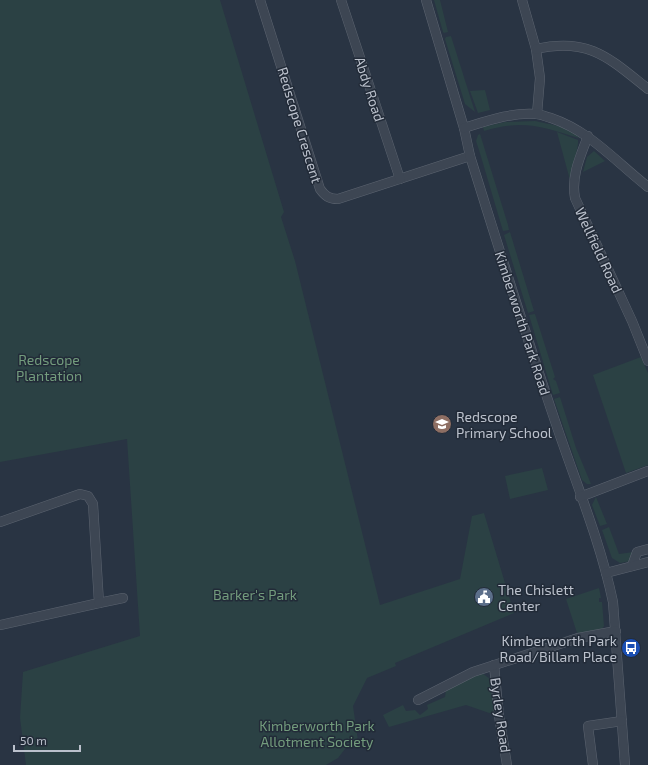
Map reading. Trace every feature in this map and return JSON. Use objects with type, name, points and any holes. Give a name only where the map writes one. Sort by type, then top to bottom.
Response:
[{"type":"street","name":"Redscope Crescent","points":[[260,0],[320,189],[324,195],[331,199],[338,199],[470,156]]},
{"type":"street","name":"Abdy Road","points":[[341,0],[400,179]]},
{"type":"street","name":"Kimberworth Park Road","points":[[426,0],[464,128],[470,156],[533,358],[580,497],[592,527],[606,572],[613,602],[616,631],[625,765]]},
{"type":"street","points":[[522,0],[536,49],[540,78],[537,114]]},
{"type":"street","points":[[536,49],[556,44],[575,45],[592,51],[608,58],[648,89]]},
{"type":"street","points":[[464,128],[496,118],[537,114],[560,121],[588,136],[648,187]]},
{"type":"street","name":"Wellfield Road","points":[[588,136],[574,175],[573,188],[575,198],[632,320],[648,361]]},
{"type":"street","points":[[580,497],[648,472]]},
{"type":"street","points":[[0,522],[80,494],[88,496],[92,504],[98,603]]},
{"type":"street","points":[[632,566],[637,552],[648,549]]},
{"type":"street","points":[[606,572],[648,562]]},
{"type":"street","points":[[0,625],[123,598]]},
{"type":"street","points":[[418,700],[455,680],[494,665],[578,638],[616,631]]},
{"type":"street","name":"Byrley Road","points":[[494,665],[499,716],[507,765]]},
{"type":"street","points":[[593,765],[588,726],[622,721]]},
{"type":"green space","name":"Barker's Park","points":[[0,0],[220,0],[284,212],[281,217],[295,261],[380,605],[460,579],[472,516],[484,513],[514,613],[395,663],[396,666],[367,678],[353,706],[358,741],[348,745],[338,758],[326,765],[26,765],[20,718],[23,672],[140,636],[127,439],[0,462]]},
{"type":"green space","points":[[434,0],[440,0],[448,32],[443,32]]},
{"type":"green space","points":[[451,36],[475,112],[465,104],[445,39],[446,37]]},
{"type":"green space","points":[[485,90],[490,110],[478,113],[470,91]]},
{"type":"green space","points":[[535,121],[571,131],[579,138],[533,126],[511,125],[484,131],[483,127],[505,122]]},
{"type":"green space","points":[[557,132],[578,140],[570,180]]},
{"type":"green space","points":[[480,134],[509,230],[503,231],[476,141],[478,135]]},
{"type":"green space","points":[[594,151],[605,161],[583,172],[587,157]]},
{"type":"green space","points":[[510,232],[534,311],[528,313],[504,235]]},
{"type":"green space","points":[[535,314],[555,377],[553,379],[556,381],[560,393],[553,395],[529,315]]},
{"type":"green space","points":[[641,357],[648,373],[648,465],[626,473],[593,375]]},
{"type":"green space","points":[[560,397],[576,448],[591,484],[587,484],[582,480],[554,399]]},
{"type":"green space","points":[[542,468],[548,490],[510,499],[505,476]]},
{"type":"green space","points":[[596,497],[607,524],[600,526],[592,505]]},
{"type":"green space","points":[[609,527],[619,554],[634,552],[631,561],[620,563],[612,558],[602,530]]},
{"type":"green space","points":[[599,588],[601,598],[599,598],[599,602],[602,602],[604,626],[601,630],[577,633],[566,599]]},
{"type":"green space","points":[[482,673],[490,679],[495,715],[466,705],[389,727],[383,715],[403,705],[406,711],[415,710],[420,715],[428,709],[427,705],[445,697],[446,690]]},
{"type":"place","name":"Redscope Primary School","points":[[442,424]]},
{"type":"place","name":"The Chislett Center","points":[[484,597]]},
{"type":"place","name":"Kimberworth Park Road/Billam Place","points":[[631,648]]},
{"type":"park label","name":"Redscope Plantation","points":[[49,368]]},
{"type":"park label","name":"Kimberworth Park Allotment Society","points":[[317,734]]}]
